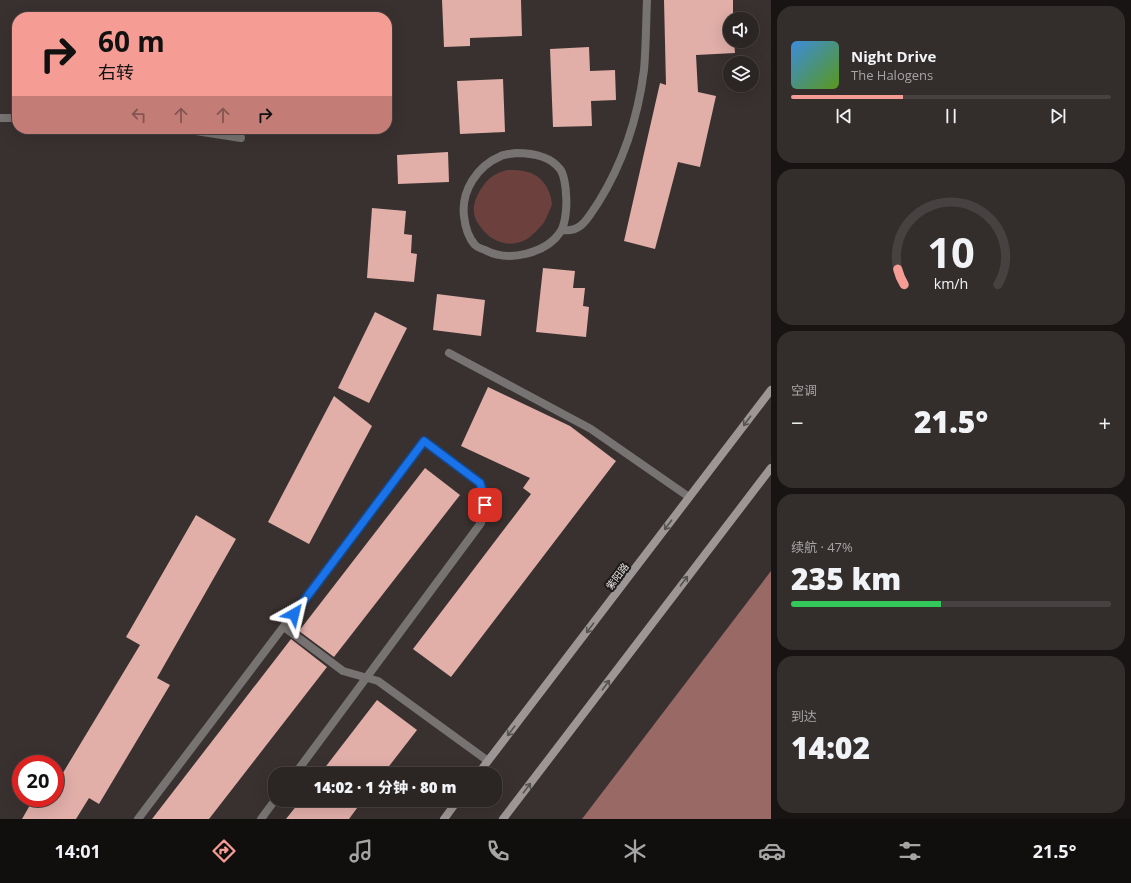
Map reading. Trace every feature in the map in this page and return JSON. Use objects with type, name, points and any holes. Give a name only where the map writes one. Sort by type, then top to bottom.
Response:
[{"type":"main road","name":"紫阳路","points":[[483,767],[771,390]]},
{"type":"main road","points":[[503,819],[771,468]]},
{"type":"main road","points":[[444,819],[453,807]]},
{"type":"lane","points":[[562,230],[569,231],[576,229],[586,221],[603,195],[617,167],[628,138],[638,104],[644,70],[647,0]]},
{"type":"lane","points":[[0,118],[12,118]]},
{"type":"lane","points":[[211,134],[241,138]]},
{"type":"lane","points":[[516,153],[530,153],[541,156],[552,162],[561,169],[565,185],[567,202],[562,230],[553,240],[541,248],[516,256],[502,256],[488,252],[475,245],[465,224],[464,212],[464,200],[473,179],[489,162],[502,156],[516,153]]},
{"type":"lane","points":[[449,353],[591,429],[689,497]]},
{"type":"lane","points":[[138,819],[424,441],[480,483],[485,505],[481,523],[300,767]]},
{"type":"lane","points":[[284,627],[343,671],[378,681],[488,761]]},
{"type":"lane","points":[[261,819],[270,807]]},
{"type":"shaded area","points":[[507,170],[526,171],[537,176],[548,189],[552,204],[543,224],[531,236],[521,242],[507,244],[495,240],[484,232],[474,214],[474,206],[480,191],[489,179],[492,176]]},
{"type":"shaded area","points":[[771,571],[771,819],[582,819]]},
{"type":"building","points":[[442,0],[521,0],[522,36],[470,38],[470,46],[444,47]]},
{"type":"building","points":[[664,0],[733,0],[733,12],[723,12],[723,48],[735,48],[735,53],[696,55],[698,92],[716,96],[700,167],[678,162],[655,249],[624,241],[660,83],[666,85]]},
{"type":"building","points":[[589,47],[590,71],[615,70],[616,100],[591,101],[592,126],[553,127],[550,49]]},
{"type":"building","points":[[503,79],[505,132],[460,134],[457,81]]},
{"type":"building","points":[[448,152],[449,182],[398,184],[397,155]]},
{"type":"building","points":[[372,208],[406,211],[404,234],[412,235],[411,253],[417,254],[414,282],[367,278]]},
{"type":"building","points":[[543,268],[575,271],[573,288],[585,288],[583,306],[589,307],[586,337],[536,332]]},
{"type":"building","points":[[437,294],[485,300],[481,336],[433,330]]},
{"type":"building","points":[[375,312],[407,328],[369,403],[338,388]]},
{"type":"building","points":[[488,387],[570,426],[616,461],[451,677],[413,649],[531,494],[523,488],[530,478],[461,446]]},
{"type":"building","points":[[334,396],[372,426],[309,544],[268,522]]},
{"type":"building","points":[[425,468],[460,495],[334,657],[299,631]]},
{"type":"building","points":[[196,515],[236,539],[157,678],[170,685],[99,804],[89,798],[76,819],[22,819],[29,807],[64,807],[64,771],[140,645],[126,637]]},
{"type":"building","points":[[291,639],[327,667],[209,819],[152,819]]},
{"type":"building","points":[[377,700],[417,730],[388,767],[325,767]]},
{"type":"building","points":[[295,807],[358,807],[349,819],[286,819]]},
{"type":"route","points":[[294,614],[424,441],[480,483],[485,505]]}]
